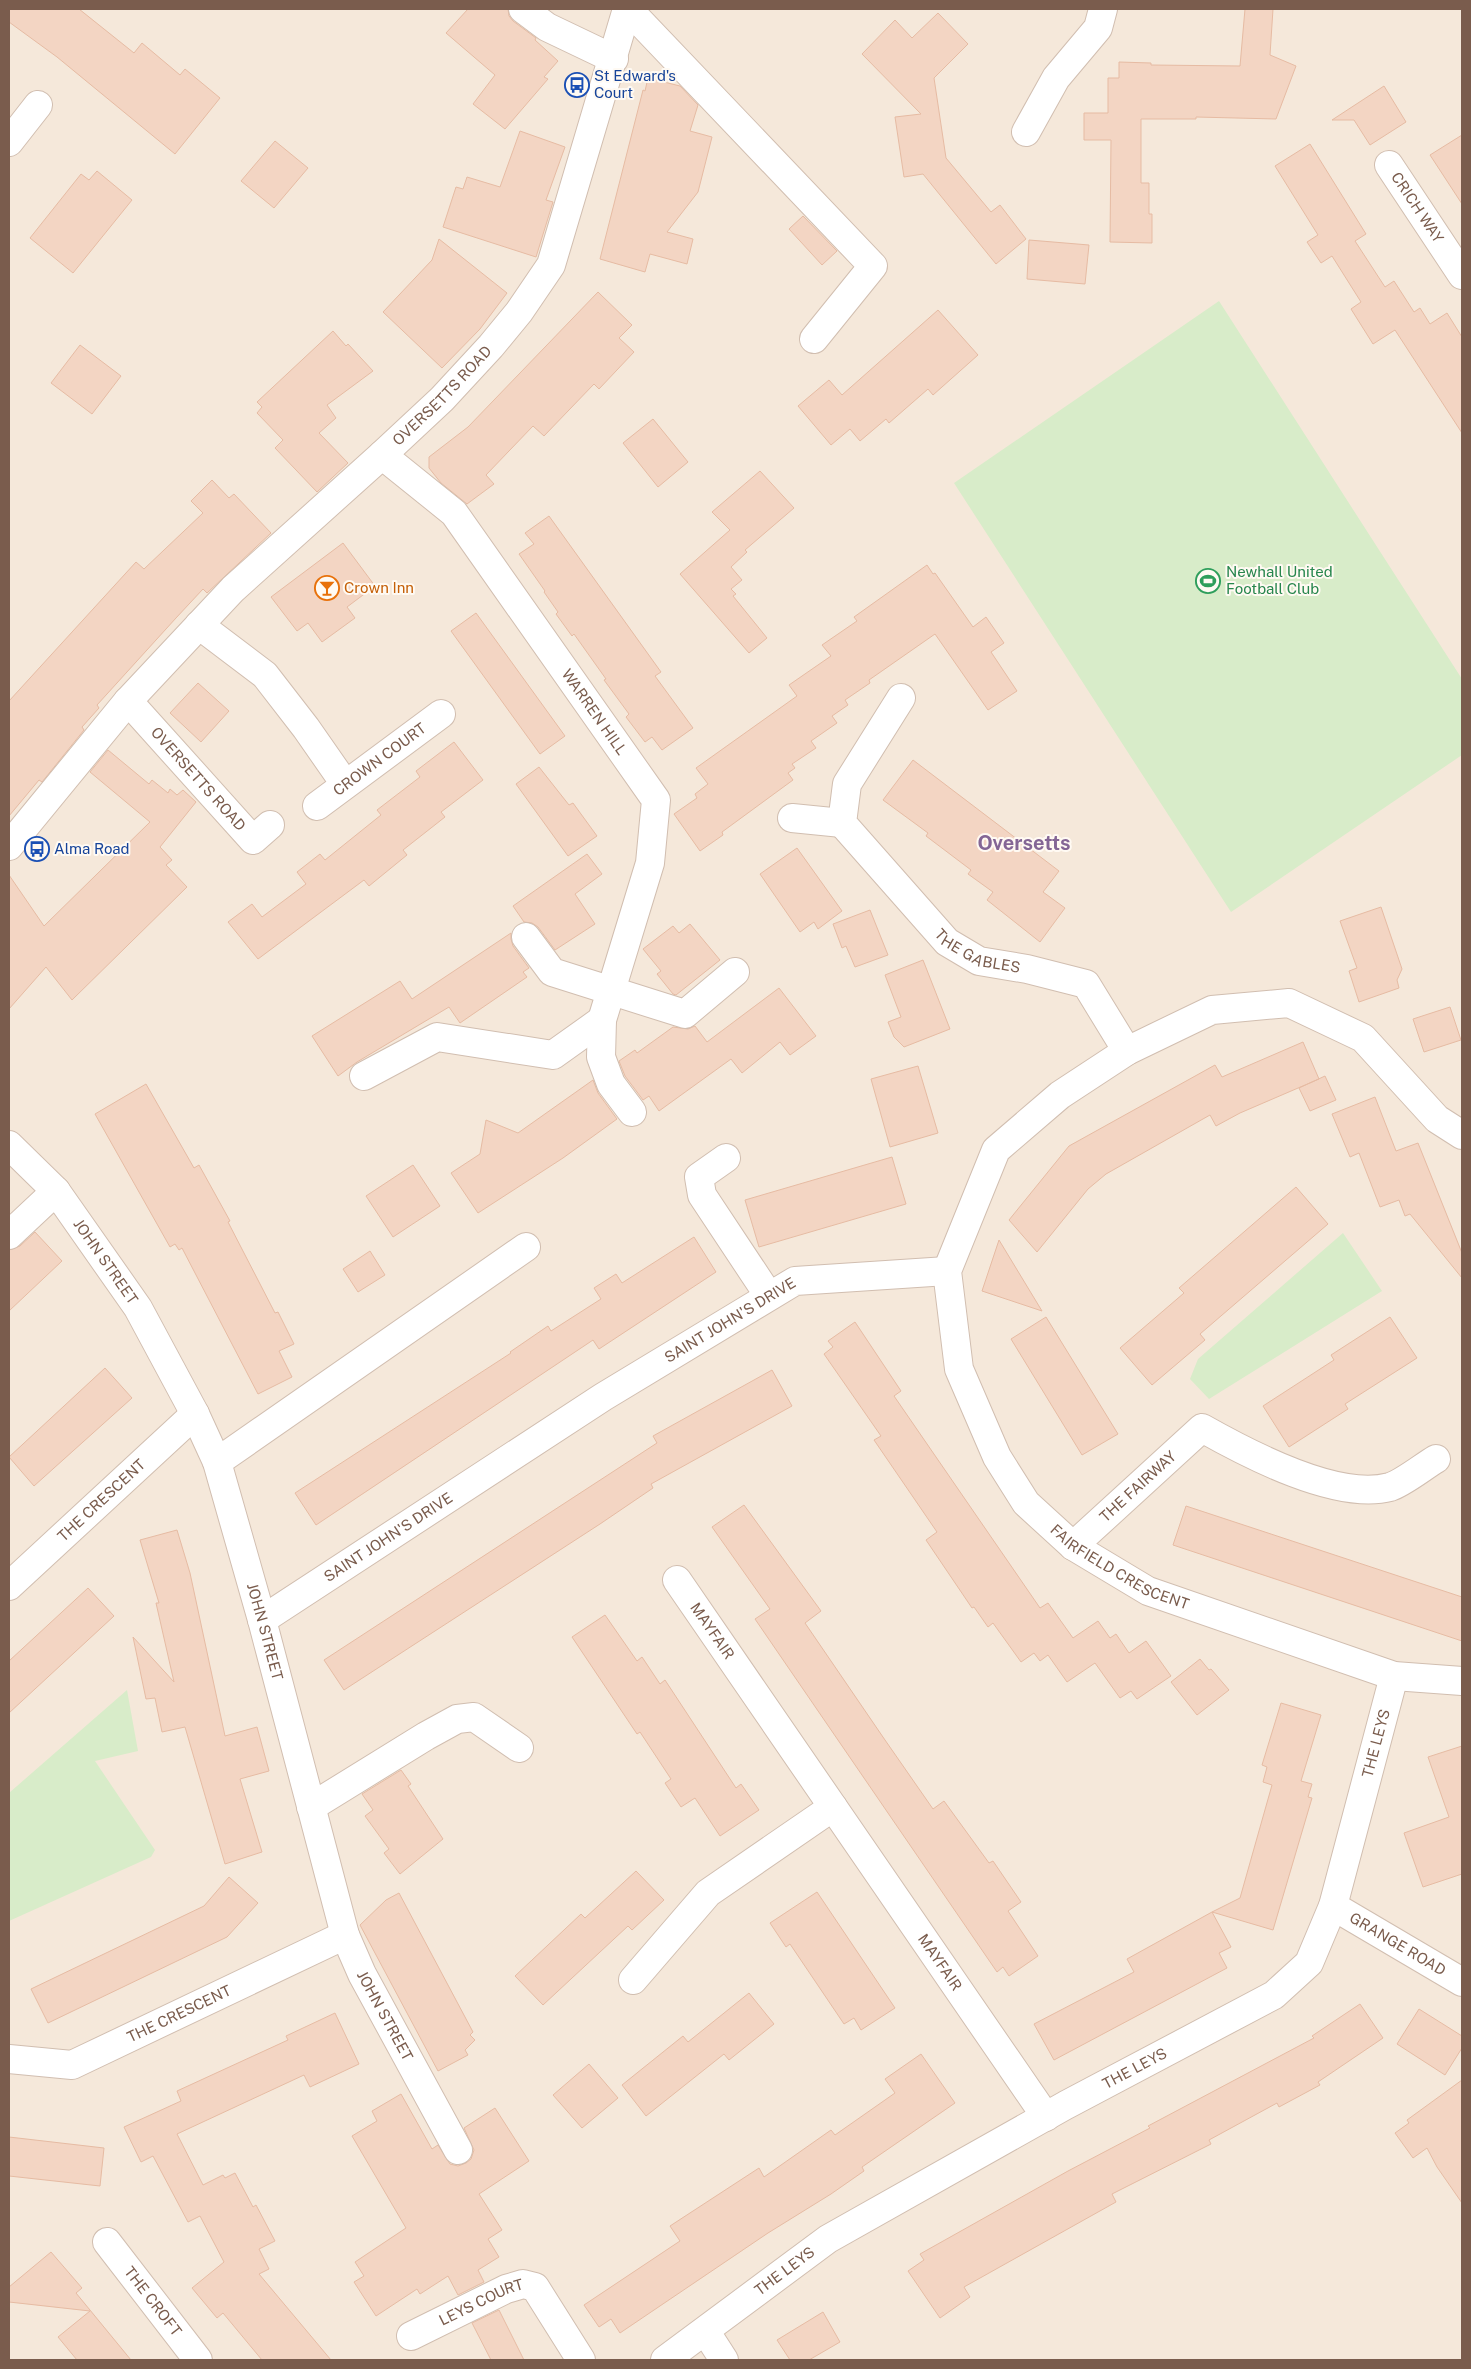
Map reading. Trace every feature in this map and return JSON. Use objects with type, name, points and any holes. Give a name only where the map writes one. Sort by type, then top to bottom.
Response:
[{"type":"street","points":[[523,9],[546,27],[614,60]]},
{"type":"street","points":[[628,9],[873,266],[814,339]]},
{"type":"street","name":"OVERSETTS ROAD","points":[[9,846],[128,701],[233,589],[442,399],[491,346],[519,312],[551,265],[628,9]]},
{"type":"street","points":[[1026,132],[1056,78],[1098,28],[1102,9]]},
{"type":"street","points":[[9,142],[38,105]]},
{"type":"street","name":"CRICH WAY","points":[[1389,165],[1462,275]]},
{"type":"street","name":"WARREN HILL","points":[[382,455],[454,513],[656,800],[650,863],[602,1020],[600,1057],[611,1084],[632,1112]]},
{"type":"street","points":[[199,625],[265,675],[306,728],[344,784]]},
{"type":"street","points":[[792,818],[842,823],[847,784],[901,698]]},
{"type":"street","name":"OVERSETTS ROAD","points":[[128,701],[253,840],[270,825]]},
{"type":"street","name":"CROWN COURT","points":[[317,806],[344,784],[442,714]]},
{"type":"street","name":"THE GABLES","points":[[842,823],[947,942],[979,961],[1027,969],[1086,984],[1127,1051]]},
{"type":"street","points":[[526,937],[552,972],[685,1014],[735,972]]},
{"type":"street","points":[[947,1271],[996,1150],[1060,1095],[1127,1051],[1212,1010],[1289,1003],[1363,1038],[1437,1119],[1462,1135]]},
{"type":"street","points":[[364,1076],[437,1037],[553,1055],[602,1020]]},
{"type":"street","name":"JOHN STREET","points":[[9,1145],[56,1191],[138,1308],[195,1414],[217,1462],[262,1620],[345,1935],[362,1974],[458,2150]]},
{"type":"street","points":[[726,1158],[699,1177],[702,1195],[769,1296]]},
{"type":"street","points":[[9,1235],[56,1191]]},
{"type":"street","points":[[217,1462],[526,1247]]},
{"type":"street","name":"SAINT JOHN'S DRIVE","points":[[262,1620],[603,1396],[794,1281],[947,1271]]},
{"type":"street","name":"FAIRFIELD CRESCENT","points":[[947,1271],[959,1369],[997,1457],[1026,1503],[1072,1546],[1148,1591],[1394,1676],[1462,1681]]},
{"type":"street","name":"THE CRESCENT","points":[[9,1586],[195,1414]]},
{"type":"street","name":"THE FAIRWAY","points":[[1072,1546],[1202,1428],[1247,1454],[1296,1474],[1354,1489],[1391,1487],[1436,1459]]},
{"type":"street","name":"MAYFAIR","points":[[677,1580],[1046,2117]]},
{"type":"street","name":"THE LEYS","points":[[665,2360],[706,2332],[828,2239],[1046,2117],[1274,1995],[1309,1963],[1333,1906],[1394,1676]]},
{"type":"street","points":[[312,1807],[426,1736],[457,1719],[474,1717],[519,1748]]},
{"type":"street","points":[[633,1980],[708,1894],[833,1807]]},
{"type":"street","name":"GRANGE ROAD","points":[[1333,1906],[1462,1982]]},
{"type":"street","name":"THE CRESCENT","points":[[9,2059],[72,2065],[345,1935]]},
{"type":"street","name":"THE CROFT","points":[[107,2242],[198,2360]]},
{"type":"street","name":"LEYS COURT","points":[[411,2336],[506,2289],[523,2284],[535,2287],[581,2360]]},
{"type":"street","points":[[706,2332],[724,2360]]},
{"type":"shaded area","points":[[9,9],[1462,9],[1462,2360],[9,2360]]},
{"type":"green space","name":"Newhall United Football Club","points":[[1219,301],[1462,679],[1462,755],[1231,912],[954,483]]},
{"type":"green space","points":[[1343,1233],[1382,1291],[1209,1399],[1190,1379],[1198,1359]]},
{"type":"green space","points":[[127,1690],[138,1751],[95,1761],[155,1850],[151,1857],[9,1921],[9,1793]]},
{"type":"building","points":[[9,9],[79,9],[134,53],[142,43],[180,75],[185,69],[220,98],[175,154],[57,57],[9,22]]},
{"type":"building","points":[[468,9],[508,9],[509,16],[513,21],[536,38],[535,40],[558,61],[544,77],[548,79],[505,129],[473,104],[495,75],[446,33]]},
{"type":"building","points":[[1245,9],[1273,9],[1270,55],[1296,66],[1276,119],[1196,117],[1196,119],[1141,119],[1141,183],[1149,183],[1149,214],[1152,214],[1152,243],[1110,242],[1111,140],[1084,140],[1084,113],[1108,113],[1108,78],[1119,78],[1119,62],[1151,63],[1151,65],[1240,66]]},
{"type":"building","points":[[938,13],[968,44],[934,78],[946,158],[991,212],[1000,205],[1026,239],[996,264],[923,174],[904,177],[895,117],[921,114],[862,54],[895,20],[912,38]]},
{"type":"building","points":[[648,78],[680,86],[698,105],[690,131],[712,137],[698,192],[667,232],[693,239],[687,264],[650,254],[645,272],[600,259],[643,90],[645,91]]},
{"type":"building","points":[[1384,86],[1406,122],[1370,145],[1354,120],[1332,120]]},
{"type":"building","points":[[520,131],[565,147],[546,200],[553,202],[536,257],[443,227],[456,187],[463,189],[467,177],[500,187]]},
{"type":"building","points":[[1462,135],[1462,204],[1430,155]]},
{"type":"building","points":[[275,141],[308,168],[274,208],[241,181]]},
{"type":"building","points":[[1310,144],[1366,234],[1355,241],[1385,287],[1394,281],[1414,312],[1420,308],[1430,324],[1447,313],[1462,337],[1462,433],[1395,330],[1373,344],[1351,309],[1361,302],[1332,256],[1321,263],[1307,242],[1318,235],[1275,166]]},
{"type":"building","points":[[97,171],[132,200],[73,273],[30,238],[81,174],[89,180]]},
{"type":"building","points":[[803,216],[837,251],[822,265],[789,229]]},
{"type":"building","points":[[439,239],[507,293],[480,329],[442,368],[383,312],[432,260]]},
{"type":"building","points":[[1029,240],[1089,245],[1085,284],[1027,279]]},
{"type":"building","points":[[598,292],[632,325],[619,338],[634,352],[599,389],[594,384],[544,436],[533,426],[486,475],[494,484],[467,504],[441,483],[429,468],[429,457],[468,427]]},
{"type":"building","points":[[938,310],[978,355],[933,395],[928,389],[889,423],[886,419],[860,441],[850,429],[831,445],[798,406],[829,380],[842,395]]},
{"type":"building","points":[[333,331],[373,371],[327,405],[336,418],[319,433],[348,463],[317,492],[275,448],[283,440],[257,413],[262,407],[257,402]]},
{"type":"building","points":[[80,345],[121,376],[92,414],[51,383]]},
{"type":"building","points":[[653,419],[688,462],[658,487],[623,443]]},
{"type":"building","points":[[760,471],[794,508],[745,550],[747,552],[731,567],[742,580],[731,589],[736,594],[733,596],[767,638],[749,653],[680,574],[730,530],[712,512]]},
{"type":"building","points":[[212,480],[229,498],[234,494],[271,533],[207,593],[203,589],[176,618],[97,705],[99,708],[82,727],[84,730],[42,782],[39,780],[9,816],[9,701],[136,562],[144,569],[203,513],[191,501]]},
{"type":"building","points":[[549,516],[661,672],[655,676],[693,728],[662,750],[652,737],[645,742],[626,717],[629,714],[574,634],[572,636],[556,614],[558,612],[519,554],[534,544],[525,533]]},
{"type":"building","name":"Crown Inn","points":[[343,543],[375,586],[347,607],[355,618],[322,642],[308,623],[297,631],[271,597]]},
{"type":"building","points":[[927,565],[933,574],[935,573],[973,627],[986,617],[1004,643],[991,652],[1017,691],[988,710],[935,634],[869,680],[870,683],[845,700],[848,705],[832,716],[837,723],[811,741],[816,748],[792,764],[795,768],[788,773],[793,780],[722,832],[723,835],[700,851],[674,814],[697,798],[695,794],[708,784],[696,768],[797,696],[789,685],[831,656],[822,645],[857,621],[854,617]]},
{"type":"building","points":[[476,613],[565,736],[540,754],[451,631]]},
{"type":"building","points":[[198,683],[229,711],[201,742],[170,713]]},
{"type":"building","points":[[454,742],[483,780],[441,812],[445,817],[403,850],[407,855],[369,886],[364,880],[258,959],[228,922],[252,904],[262,917],[306,884],[297,872],[320,854],[325,860],[381,815],[377,810],[420,777],[416,771]]},
{"type":"building","points":[[108,750],[149,784],[152,780],[168,793],[170,789],[177,795],[183,790],[196,802],[160,847],[172,860],[166,865],[187,887],[72,1000],[46,967],[9,1009],[9,875],[44,926],[150,822],[90,772]]},
{"type":"building","points":[[913,760],[1059,871],[1043,892],[1065,908],[1040,942],[987,900],[993,892],[968,874],[971,870],[926,836],[928,833],[883,800]]},
{"type":"building","points":[[539,767],[569,805],[573,803],[597,836],[568,856],[516,784]]},
{"type":"building","points":[[797,848],[842,911],[818,929],[814,922],[800,932],[760,874]]},
{"type":"building","points":[[587,854],[602,874],[575,894],[595,924],[555,950],[538,927],[532,923],[524,922],[513,906]]},
{"type":"building","points":[[1381,907],[1402,969],[1397,980],[1399,988],[1359,1002],[1349,971],[1357,968],[1340,921]]},
{"type":"building","points":[[870,910],[888,955],[855,967],[846,946],[842,948],[833,924]]},
{"type":"building","points":[[690,924],[720,960],[676,995],[673,994],[657,974],[661,971],[643,949],[673,926],[679,933]]},
{"type":"building","points":[[511,933],[513,946],[529,968],[523,972],[527,977],[460,1023],[449,1007],[357,1062],[338,1076],[312,1036],[400,981],[412,999]]},
{"type":"building","points":[[923,960],[950,1029],[904,1047],[894,1037],[888,1022],[901,1017],[885,975]]},
{"type":"building","points":[[779,988],[816,1036],[790,1055],[780,1042],[742,1073],[731,1059],[659,1111],[649,1096],[643,1100],[625,1076],[619,1061],[635,1050],[637,1053],[673,1027],[688,1029],[695,1026],[707,1042]]},
{"type":"building","points":[[1450,1007],[1461,1040],[1424,1052],[1413,1019]]},
{"type":"building","points":[[1303,1042],[1319,1079],[1240,1113],[1216,1126],[1210,1115],[1106,1174],[1088,1189],[1037,1252],[1009,1220],[1069,1146],[1215,1065],[1222,1077]]},
{"type":"building","points":[[918,1066],[938,1133],[890,1147],[871,1079]]},
{"type":"building","points":[[1325,1076],[1336,1100],[1310,1111],[1299,1088]]},
{"type":"building","points":[[593,1080],[598,1093],[617,1119],[563,1158],[478,1213],[451,1173],[480,1154],[486,1120],[518,1133]]},
{"type":"building","points":[[146,1084],[194,1168],[199,1165],[230,1221],[228,1222],[275,1313],[278,1312],[294,1344],[279,1351],[292,1377],[258,1394],[182,1248],[179,1250],[175,1244],[170,1247],[95,1114]]},
{"type":"building","points":[[1375,1097],[1396,1151],[1418,1143],[1462,1253],[1462,1278],[1410,1214],[1405,1216],[1399,1200],[1380,1207],[1359,1153],[1350,1157],[1332,1114]]},
{"type":"building","points":[[892,1157],[906,1204],[759,1247],[745,1200]]},
{"type":"building","points":[[413,1165],[440,1206],[393,1237],[366,1196]]},
{"type":"building","points":[[1296,1187],[1328,1224],[1200,1334],[1205,1340],[1152,1385],[1120,1348],[1184,1293],[1179,1288]]},
{"type":"building","points":[[35,1232],[62,1261],[9,1311],[9,1250],[20,1246]]},
{"type":"building","points":[[694,1237],[716,1272],[599,1349],[593,1340],[316,1525],[295,1493],[511,1353],[548,1326],[551,1331],[601,1299],[594,1288],[616,1274],[622,1283]]},
{"type":"building","points":[[999,1240],[1042,1311],[982,1291]]},
{"type":"building","points":[[370,1251],[385,1275],[358,1292],[343,1269]]},
{"type":"building","points":[[1046,1317],[1118,1434],[1082,1455],[1011,1339]]},
{"type":"building","points":[[1390,1317],[1417,1358],[1345,1404],[1348,1409],[1289,1447],[1263,1406],[1334,1360],[1331,1355]]},
{"type":"building","points":[[855,1322],[901,1391],[894,1396],[1040,1608],[1048,1603],[1073,1638],[1098,1621],[1110,1638],[1116,1634],[1129,1653],[1146,1641],[1171,1676],[1137,1699],[1131,1691],[1120,1698],[1095,1663],[1067,1682],[1048,1655],[1040,1661],[1034,1653],[1021,1662],[993,1623],[988,1627],[974,1607],[972,1608],[926,1540],[937,1532],[874,1440],[881,1436],[824,1354],[833,1347],[828,1341]]},
{"type":"building","points":[[105,1368],[132,1398],[34,1486],[9,1457]]},
{"type":"building","points":[[772,1370],[792,1406],[651,1484],[653,1488],[600,1524],[344,1690],[324,1660],[657,1443],[653,1436]]},
{"type":"building","points":[[744,1505],[821,1611],[805,1623],[933,1809],[944,1801],[989,1863],[993,1861],[1021,1902],[1008,1911],[1038,1956],[1009,1976],[1003,1967],[997,1972],[755,1619],[770,1609],[712,1527]]},
{"type":"building","points":[[1186,1506],[1462,1597],[1462,1641],[1173,1545]]},
{"type":"building","points":[[177,1530],[190,1573],[225,1736],[257,1727],[269,1771],[240,1779],[262,1852],[225,1864],[185,1727],[162,1732],[155,1698],[146,1699],[133,1637],[174,1682],[156,1603],[159,1603],[140,1540]]},
{"type":"building","points":[[88,1588],[114,1616],[9,1713],[9,1661]]},
{"type":"building","points":[[605,1615],[637,1661],[642,1657],[660,1684],[665,1680],[736,1788],[741,1784],[759,1810],[720,1836],[695,1798],[681,1807],[665,1783],[671,1779],[640,1732],[637,1734],[572,1637]]},
{"type":"building","points":[[1200,1659],[1229,1690],[1197,1715],[1171,1682]]},
{"type":"building","points":[[1281,1703],[1321,1715],[1301,1781],[1312,1784],[1308,1797],[1312,1798],[1273,1930],[1212,1912],[1240,1898],[1272,1785],[1263,1782],[1267,1767],[1262,1765]]},
{"type":"building","points":[[1462,1746],[1462,1874],[1423,1887],[1404,1833],[1449,1817],[1428,1757]]},
{"type":"building","points":[[401,1770],[411,1784],[408,1786],[443,1839],[400,1874],[384,1853],[389,1849],[365,1816],[373,1810],[362,1794]]},
{"type":"building","points":[[636,1871],[664,1900],[632,1930],[628,1926],[543,2005],[515,1976],[581,1914],[585,1918]]},
{"type":"building","points":[[229,1877],[258,1903],[227,1937],[48,2023],[31,1989],[204,1906]]},
{"type":"building","points":[[817,1892],[895,2008],[861,2030],[854,2018],[844,2024],[790,1944],[786,1947],[770,1923]]},
{"type":"building","points":[[399,1893],[473,2032],[470,2035],[475,2040],[465,2050],[468,2055],[438,2071],[360,1925],[386,1900]]},
{"type":"building","points":[[1212,1912],[1231,1947],[1219,1953],[1227,1968],[1054,2060],[1034,2024],[1134,1972],[1127,1959]]},
{"type":"building","points":[[749,1993],[774,2024],[729,2060],[724,2054],[646,2116],[622,2085],[683,2036],[688,2042]]},
{"type":"building","points":[[1360,2004],[1383,2038],[1318,2082],[1320,2085],[1279,2107],[1277,2103],[1209,2140],[1211,2144],[1112,2194],[1116,2202],[964,2287],[970,2297],[940,2318],[908,2271],[924,2260],[920,2254],[1068,2171],[1150,2128],[1148,2126],[1314,2038],[1312,2036]]},
{"type":"building","points":[[1419,2009],[1462,2036],[1462,2048],[1445,2075],[1397,2044]]},
{"type":"building","points":[[335,2013],[359,2064],[310,2087],[304,2075],[177,2134],[203,2185],[223,2175],[225,2178],[235,2173],[253,2207],[256,2205],[275,2241],[259,2249],[269,2269],[259,2274],[331,2360],[262,2360],[223,2313],[217,2318],[192,2288],[224,2262],[200,2216],[188,2222],[153,2156],[141,2162],[124,2127],[181,2101],[177,2091],[288,2040],[286,2036]]},
{"type":"building","points":[[921,2054],[955,2103],[862,2167],[864,2171],[831,2194],[768,2233],[620,2333],[611,2319],[599,2327],[584,2305],[680,2241],[670,2226],[759,2168],[764,2177],[831,2130],[835,2135],[895,2093],[885,2079]]},
{"type":"building","points":[[589,2064],[618,2098],[582,2128],[553,2095]]},
{"type":"building","points":[[1462,2080],[1462,2203],[1437,2167],[1427,2148],[1413,2158],[1395,2133],[1409,2123],[1407,2120]]},
{"type":"building","points":[[401,2094],[432,2149],[438,2145],[450,2164],[458,2166],[471,2159],[474,2150],[464,2128],[495,2108],[529,2161],[479,2194],[502,2230],[488,2239],[499,2257],[478,2270],[484,2282],[458,2295],[448,2276],[420,2294],[417,2289],[376,2316],[354,2282],[364,2276],[355,2262],[406,2228],[352,2136],[377,2121],[372,2111]]},
{"type":"building","points":[[9,2137],[104,2148],[100,2186],[9,2176]]},
{"type":"building","points":[[51,2252],[82,2288],[76,2293],[131,2360],[77,2360],[58,2337],[90,2311],[9,2302],[9,2287]]},
{"type":"building","points":[[499,2310],[524,2360],[491,2360],[472,2323]]},
{"type":"building","points":[[823,2312],[840,2342],[809,2360],[790,2360],[777,2340]]},
{"type":"place","name":"St Edward's Court","points":[[577,85]]},
{"type":"place","name":"Newhall United Football Club","points":[[1208,581]]},
{"type":"place","name":"Crown Inn","points":[[327,588]]},
{"type":"place","name":"Alma Road","points":[[37,849]]},
{"type":"district","name":"Oversetts","points":[[1024,843]]}]
